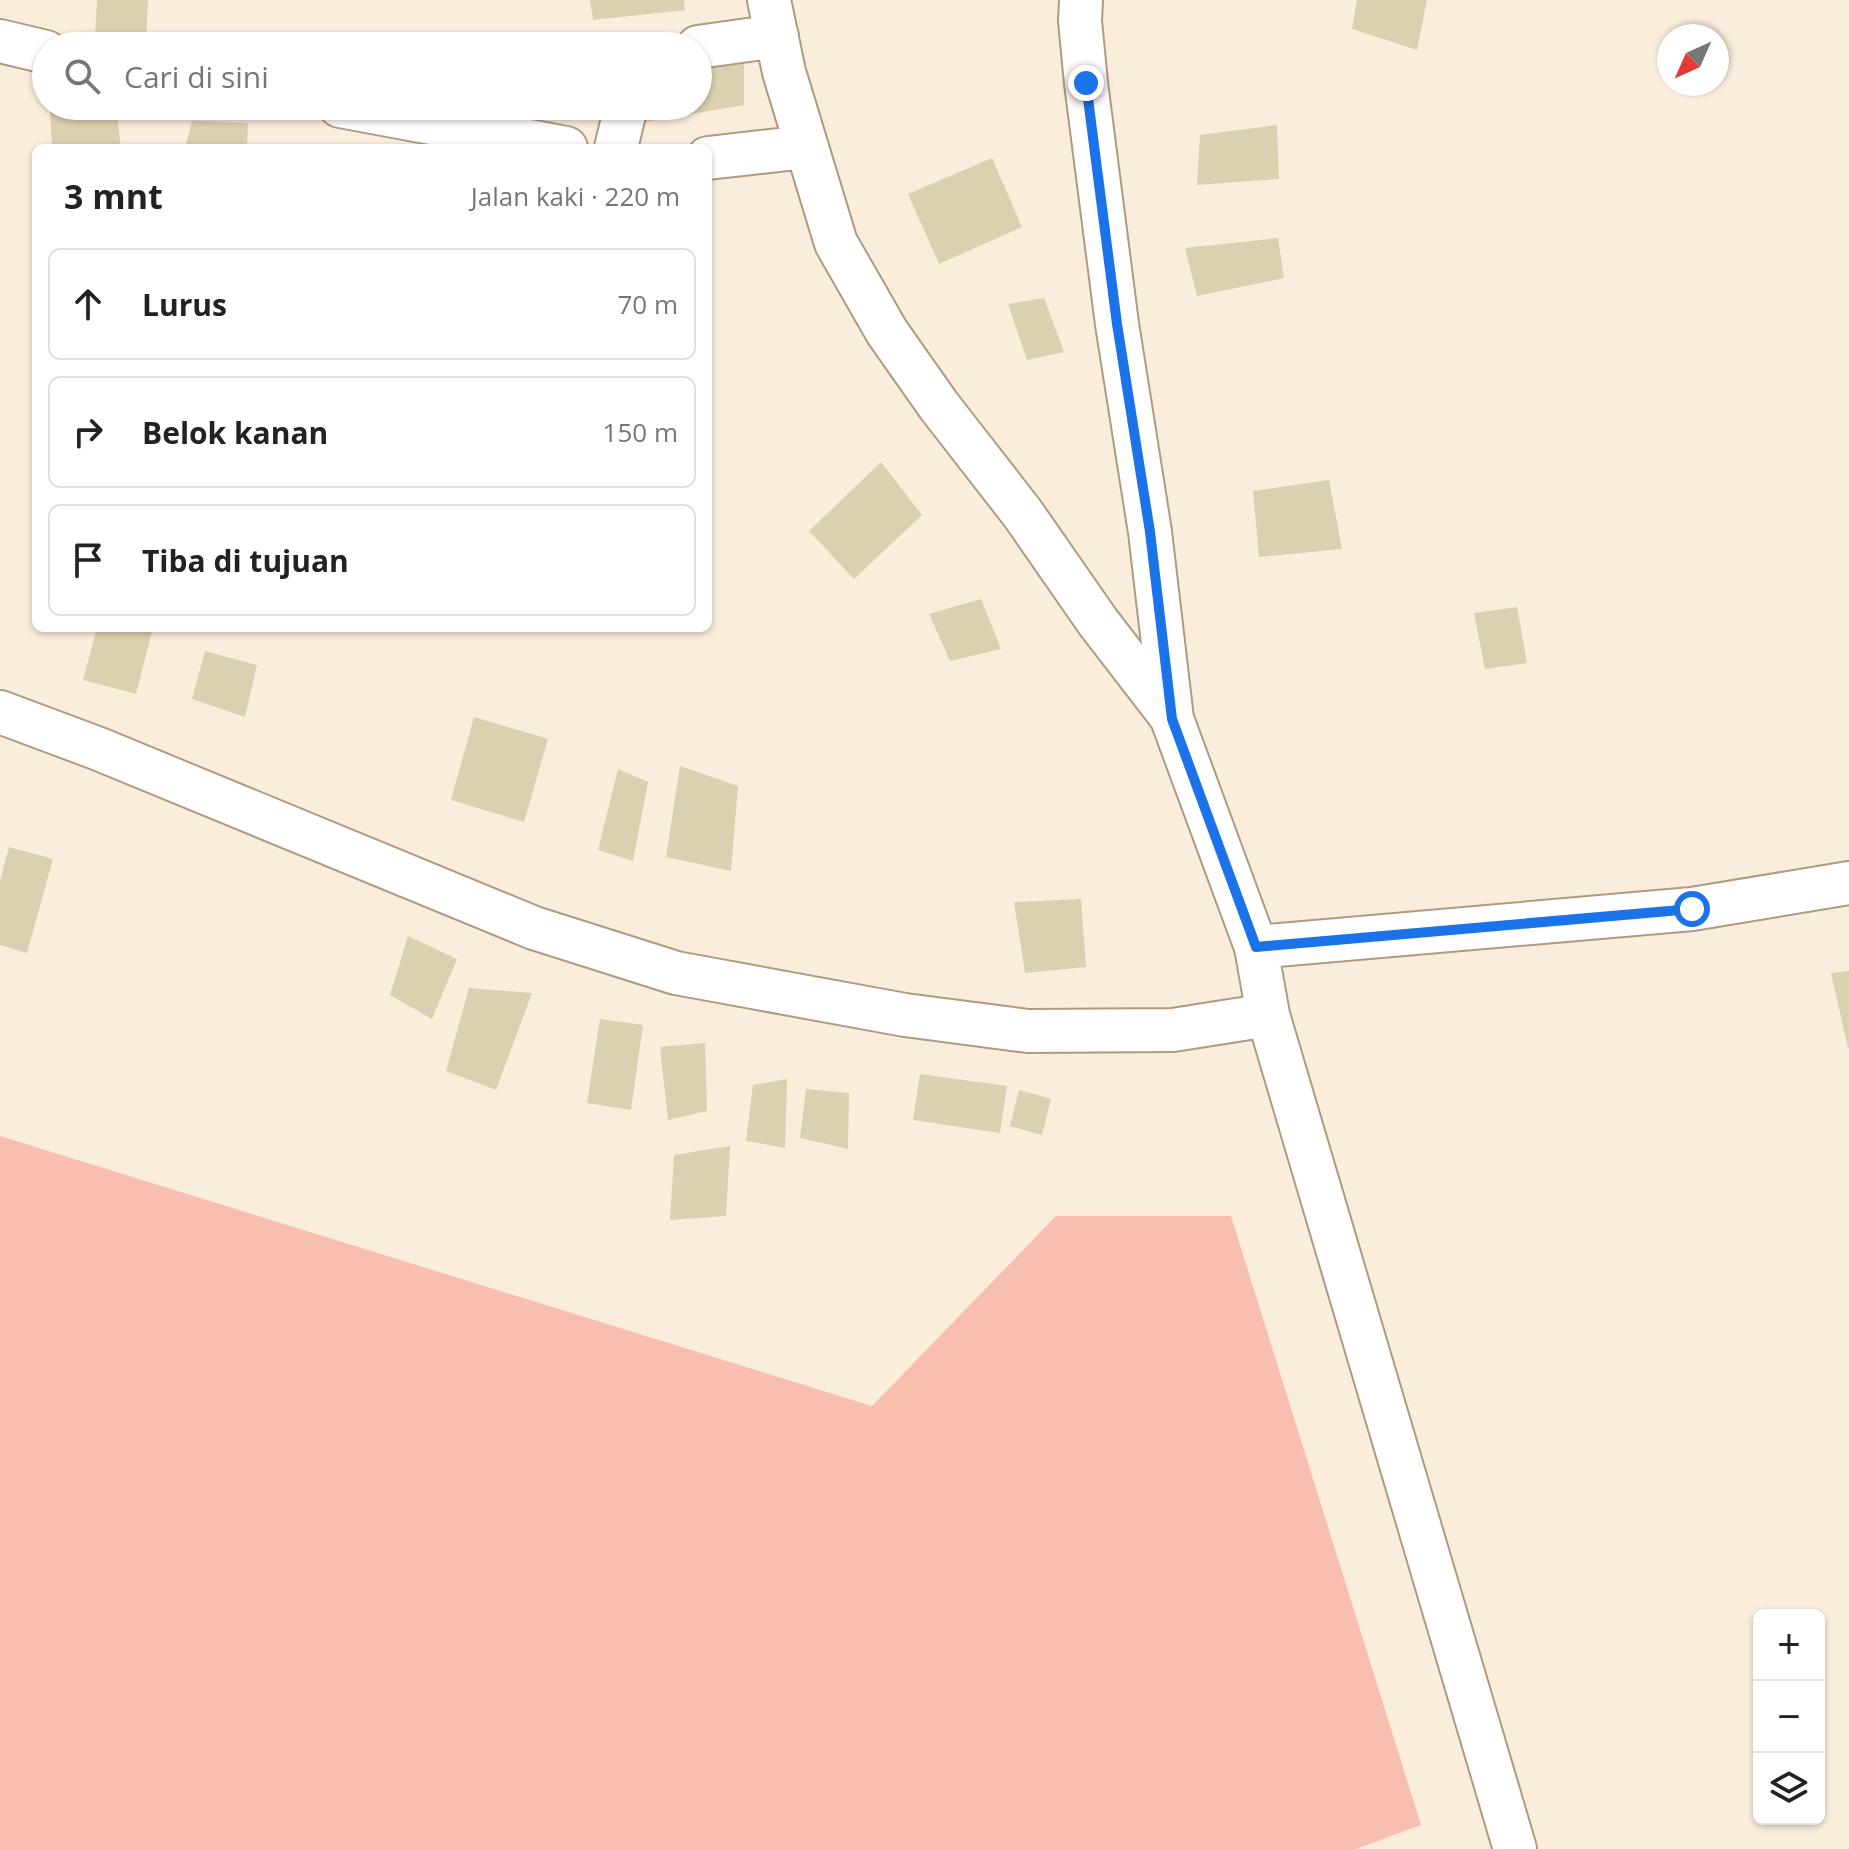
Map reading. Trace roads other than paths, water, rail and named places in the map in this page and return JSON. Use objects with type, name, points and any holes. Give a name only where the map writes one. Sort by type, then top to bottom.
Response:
[{"type":"street","points":[[1081,0],[1086,83],[1117,324],[1150,532],[1172,719],[1256,947],[1268,1015],[1515,1849]]},
{"type":"street","points":[[712,42],[773,18],[784,72],[836,243],[887,332],[939,406],[1023,514],[1098,622],[1172,719]]},
{"type":"street","points":[[0,41],[32,49]]},
{"type":"street","points":[[415,120],[544,144]]},
{"type":"street","points":[[617,144],[623,120]]},
{"type":"street","points":[[712,158],[806,147]]},
{"type":"street","points":[[0,712],[99,749],[534,928],[676,973],[905,1015],[1028,1031],[1173,1030],[1268,1015]]},
{"type":"street","points":[[1256,947],[1692,909],[1849,883]]}]
